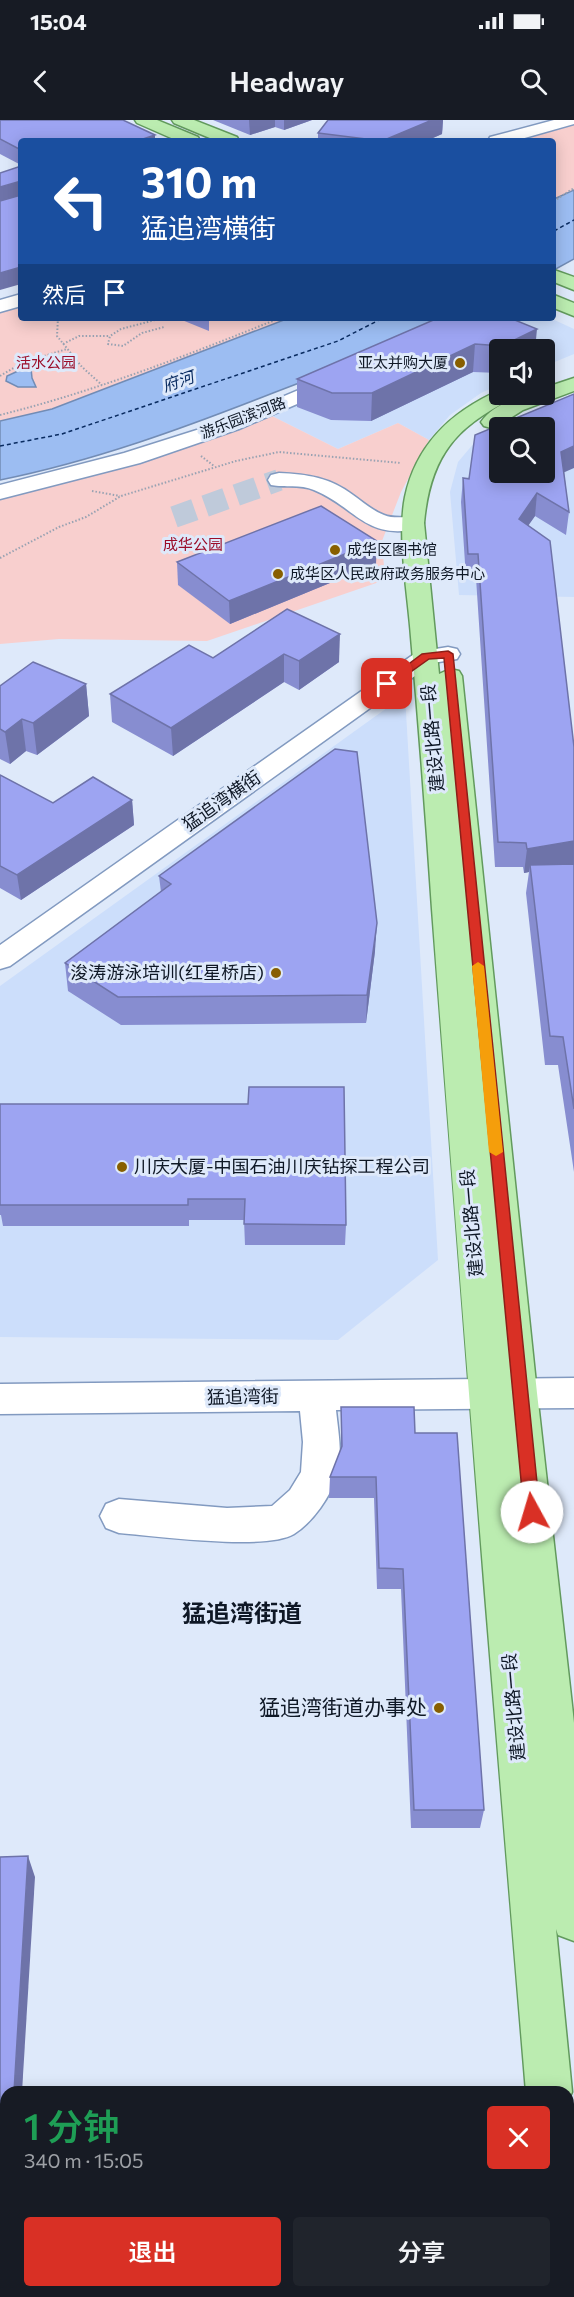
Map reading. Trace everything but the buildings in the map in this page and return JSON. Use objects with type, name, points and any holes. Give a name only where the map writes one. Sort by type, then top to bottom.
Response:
[{"type":"main road","points":[[143,120],[185,138]]},
{"type":"main road","points":[[180,120],[224,138]]},
{"type":"main road","points":[[556,302],[574,310]]},
{"type":"main road","points":[[555,376],[574,369]]},
{"type":"main road","name":"建设北路一段","points":[[549,2086],[502,1393],[437,655],[436,518],[438,487],[444,463],[462,441],[516,406],[574,384]]},
{"type":"main road","name":"建设北路一段","points":[[437,655],[413,523],[414,498],[422,470],[439,442],[464,418],[489,402]]},
{"type":"main road","name":"建设北路一段","points":[[502,1393],[574,1919]]},
{"type":"street","points":[[507,138],[572,120]]},
{"type":"street","points":[[0,306],[18,301]]},
{"type":"street","name":"游乐园滨河路","points":[[0,492],[132,458],[232,425],[360,371]]},
{"type":"street","points":[[279,480],[299,480],[321,485],[377,522],[396,526],[413,523]]},
{"type":"street","name":"猛追湾横街","points":[[0,959],[437,655]]},
{"type":"street","name":"猛追湾街","points":[[0,1399],[574,1393]]},
{"type":"street","points":[[119,1516],[227,1525],[280,1522],[303,1502],[319,1474],[321,1442],[317,1396]]},
{"type":"path","points":[[556,200],[574,188]]},
{"type":"path","points":[[58,321],[57,336],[82,368],[102,385]]},
{"type":"path","points":[[63,344],[79,336],[110,336],[121,329],[151,321]]},
{"type":"path","points":[[0,415],[58,400],[102,385],[272,321]]},
{"type":"path","points":[[110,336],[108,344],[118,347],[128,345],[138,335],[164,327]]},
{"type":"path","points":[[0,374],[24,362],[68,349]]},
{"type":"path","points":[[0,558],[58,527],[86,517],[121,496],[236,461],[279,452],[394,461],[422,470]]},
{"type":"shaded area","name":"亚太并购大厦","points":[[478,321],[556,321],[574,329],[574,354],[555,362],[555,339],[489,339],[489,389],[450,415],[429,440],[398,423],[338,449],[272,416]]},
{"type":"shaded area","points":[[574,397],[574,597],[459,595],[450,492],[458,462],[480,436],[489,452],[489,483],[555,483],[555,417]]},
{"type":"shaded area","points":[[405,695],[438,1260],[338,1340],[0,1337],[0,986]]},
{"type":"green space","points":[[574,124],[574,190],[556,198],[556,138],[530,138]]},
{"type":"green space","name":"活水公园","points":[[18,307],[18,321],[281,321],[52,409],[0,421],[0,312]]},
{"type":"green space","name":"成华公园","points":[[272,416],[338,449],[398,423],[429,440],[401,492],[382,541],[385,580],[207,641],[59,639],[0,644],[0,500],[103,472]]},
{"type":"water","points":[[574,190],[574,259],[556,269],[556,198]]},
{"type":"water","name":"府河","points":[[281,321],[452,321],[343,366],[172,431],[70,463],[0,480],[0,421],[52,409]]},
{"type":"water","points":[[29,366],[36,387],[18,387],[6,381],[7,376]]},
{"type":"ferry route","points":[[556,230],[574,220]]},
{"type":"ferry route","points":[[0,446],[62,434],[338,341],[377,321]]},
{"type":"tunnel","points":[[174,517],[279,480]]},
{"type":"slow traffic","points":[[478,966],[496,1152]]},
{"type":"place","name":"亚太并购大厦","points":[[460,363]]},
{"type":"place","name":"成华区图书馆","points":[[335,550]]},
{"type":"place","name":"成华区人民政府政务服务中心","points":[[278,574]]},
{"type":"place","name":"浚涛游泳培训(红星桥店)","points":[[276,973]]},
{"type":"place","name":"川庆大厦-中国石油川庆钻探工程公司","points":[[122,1167]]},
{"type":"place","name":"猛追湾街道办事处","points":[[439,1708]]},
{"type":"district","name":"猛追湾街道","points":[[242,1614]]},
{"type":"route","points":[[387,684],[426,657],[448,654],[532,1512]]}]
